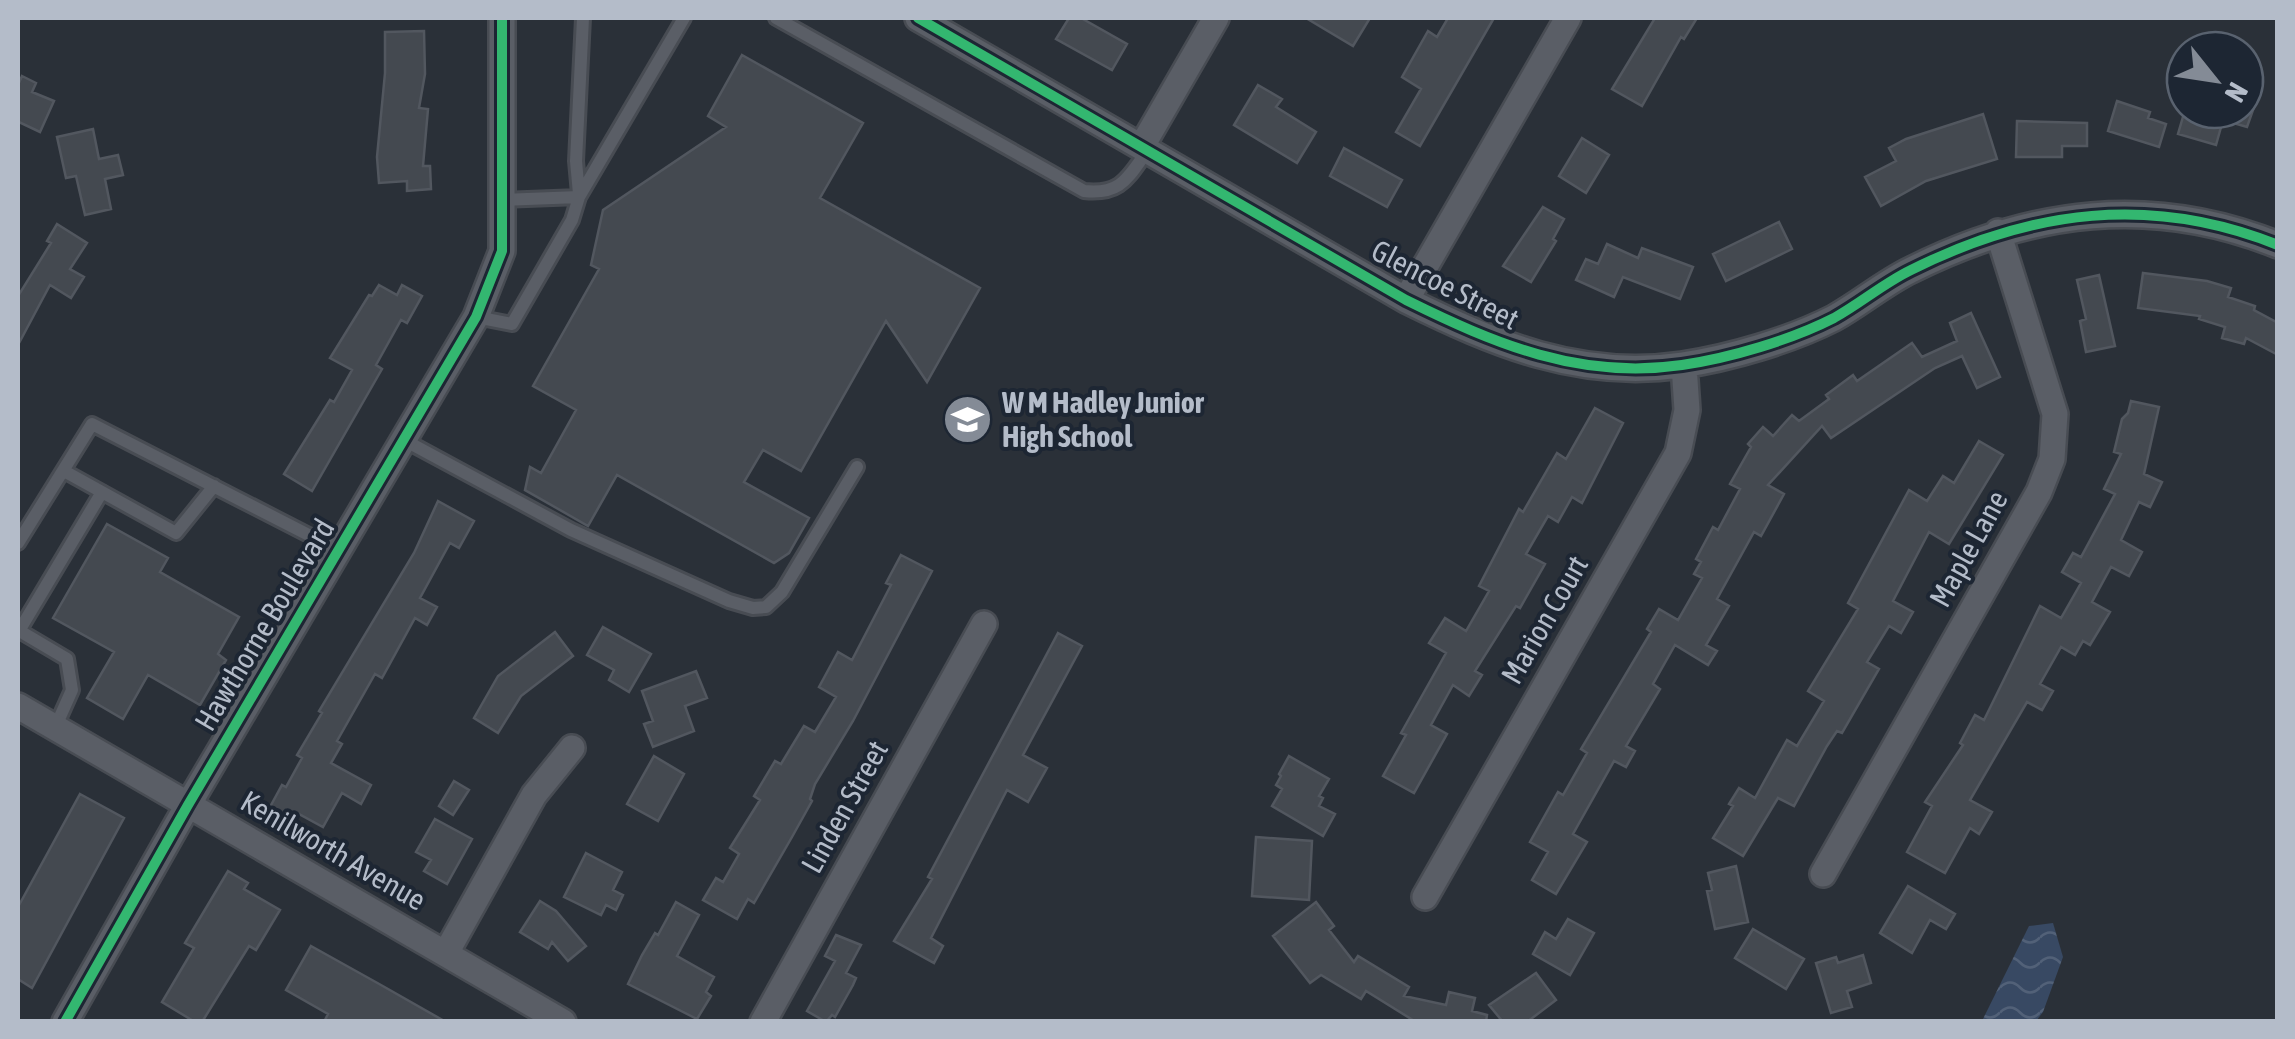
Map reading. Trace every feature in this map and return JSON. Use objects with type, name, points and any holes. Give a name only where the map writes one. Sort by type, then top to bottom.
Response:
[{"type":"street","name":"Hawthorne Boulevard","points":[[65,1022],[188,805],[476,317],[502,250],[502,18]]},
{"type":"street","name":"Glencoe Street","points":[[918,18],[1406,300],[1472,333],[1536,356],[1613,366],[1684,364],[1797,335],[1908,271],[1998,232],[2079,215],[2144,214],[2204,222],[2278,245]]},
{"type":"street","points":[[1145,148],[1216,18]]},
{"type":"street","points":[[1406,300],[1568,18]]},
{"type":"street","name":"Maple Lane","points":[[1823,874],[2039,492],[2052,459],[2055,414],[1998,232]]},
{"type":"street","name":"Marion Court","points":[[1425,897],[1678,453],[1686,410],[1684,364]]},
{"type":"street","name":"Linden Street","points":[[763,1022],[984,624]]},
{"type":"street","name":"Kenilworth Avenue","points":[[18,706],[563,1022]]},
{"type":"street","points":[[446,953],[534,795],[572,748]]},
{"type":"lane","points":[[579,197],[576,160],[583,18]]},
{"type":"lane","points":[[476,317],[512,324],[572,220],[579,197],[684,18]]},
{"type":"lane","points":[[776,18],[1084,191],[1105,193],[1123,184],[1145,148]]},
{"type":"lane","points":[[504,200],[579,197]]},
{"type":"lane","points":[[18,543],[92,424],[338,550]]},
{"type":"lane","points":[[404,440],[571,530],[752,608],[766,607],[782,592],[858,467]]},
{"type":"lane","points":[[64,471],[176,533],[214,486]]},
{"type":"lane","points":[[55,728],[72,690],[67,659],[18,631],[102,492]]},
{"type":"water","points":[[2053,923],[2063,957],[2043,1012],[2036,1021],[1982,1021],[2029,926]]},
{"type":"building","points":[[1069,18],[1081,18],[1127,44],[1112,70],[1056,39]]},
{"type":"building","points":[[1306,18],[1370,18],[1353,46]]},
{"type":"building","points":[[1448,18],[1494,18],[1420,146],[1396,132],[1421,89],[1402,77],[1428,31],[1437,37]]},
{"type":"building","points":[[1655,18],[1697,18],[1684,39],[1681,37],[1642,106],[1612,89]]},
{"type":"building","points":[[424,31],[425,74],[419,108],[428,109],[423,166],[430,166],[431,189],[407,191],[407,181],[379,183],[377,157],[385,32]]},
{"type":"building","points":[[742,55],[863,123],[820,198],[980,288],[927,382],[886,321],[801,471],[763,450],[744,482],[809,518],[789,553],[774,563],[617,475],[588,526],[525,490],[530,467],[541,473],[576,410],[533,386],[599,269],[591,265],[603,210],[726,127],[708,116]]},
{"type":"building","points":[[22,76],[36,83],[32,92],[54,101],[40,132],[19,122],[18,125],[18,85]]},
{"type":"building","points":[[1258,85],[1282,99],[1276,107],[1316,132],[1297,163],[1234,125]]},
{"type":"building","points":[[2117,101],[2150,112],[2148,118],[2165,124],[2159,147],[2108,131]]},
{"type":"building","points":[[1983,114],[1997,159],[1926,181],[1881,206],[1865,177],[1896,161],[1889,148]]},
{"type":"building","points":[[2017,121],[2087,123],[2087,146],[2062,146],[2062,157],[2016,157]]},
{"type":"building","points":[[93,129],[99,159],[118,155],[123,175],[105,179],[111,209],[85,215],[76,176],[66,178],[57,137]]},
{"type":"building","points":[[2179,130],[2220,130],[2216,145],[2178,134]]},
{"type":"building","points":[[1582,138],[1609,155],[1586,193],[1559,176]]},
{"type":"building","points":[[1344,148],[1402,180],[1387,207],[1330,176]]},
{"type":"building","points":[[1543,207],[1564,219],[1553,239],[1556,241],[1531,282],[1503,266]]},
{"type":"building","points":[[1779,222],[1792,249],[1726,281],[1713,254]]},
{"type":"building","points":[[57,224],[87,243],[70,269],[84,277],[71,298],[50,285],[18,345],[18,296],[51,243],[47,241]]},
{"type":"building","points":[[1607,244],[1638,258],[1642,248],[1693,267],[1680,299],[1623,277],[1614,297],[1576,280],[1586,259],[1598,264]]},
{"type":"building","points":[[2143,273],[2231,288],[2228,297],[2255,306],[2254,310],[2278,323],[2278,355],[2246,338],[2244,344],[2222,338],[2225,327],[2199,319],[2200,316],[2138,308]]},
{"type":"building","points":[[2099,275],[2115,346],[2086,352],[2080,321],[2086,319],[2077,280]]},
{"type":"building","points":[[379,285],[397,295],[402,285],[422,296],[407,323],[401,320],[376,365],[382,369],[312,491],[284,474],[352,370],[330,358]]},
{"type":"building","points":[[1971,313],[2000,377],[1977,388],[1962,356],[1935,368],[1831,438],[1822,426],[1768,485],[1784,494],[1761,536],[1754,532],[1717,599],[1729,606],[1706,645],[1717,651],[1708,665],[1675,645],[1653,684],[1660,689],[1626,746],[1635,751],[1626,767],[1614,761],[1573,834],[1587,842],[1556,894],[1532,880],[1548,852],[1530,842],[1558,792],[1563,795],[1587,753],[1581,749],[1651,632],[1647,629],[1659,609],[1678,620],[1702,578],[1694,574],[1701,562],[1696,559],[1713,527],[1718,530],[1740,489],[1730,484],[1751,447],[1748,444],[1763,427],[1773,436],[1792,415],[1799,421],[1853,375],[1857,381],[1912,343],[1922,357],[1957,341],[1950,323]]},
{"type":"building","points":[[2131,401],[2159,407],[2144,474],[2162,482],[2150,507],[2139,502],[2121,540],[2142,552],[2129,576],[2111,567],[2092,602],[2110,612],[2090,645],[2083,641],[2075,655],[2061,647],[2040,684],[2053,691],[2042,710],[2027,702],[1970,800],[1992,812],[1979,834],[1970,828],[1945,873],[1907,852],[1932,806],[1925,802],[1963,745],[1960,743],[1975,715],[1984,720],[2040,606],[2061,618],[2081,583],[2062,572],[2073,553],[2081,557],[2115,494],[2104,489],[2121,454],[2114,452]]},
{"type":"building","points":[[1595,408],[1623,423],[1582,503],[1572,497],[1558,522],[1548,516],[1526,554],[1545,564],[1520,608],[1516,606],[1475,671],[1482,675],[1469,696],[1453,685],[1431,725],[1447,734],[1414,793],[1383,776],[1406,735],[1401,733],[1446,653],[1429,643],[1445,618],[1466,631],[1489,591],[1479,586],[1519,509],[1523,512],[1557,453],[1566,459]]},
{"type":"building","points":[[1979,441],[2003,455],[1949,544],[1929,532],[1893,601],[1913,612],[1901,633],[1889,626],[1867,662],[1879,669],[1842,733],[1837,731],[1827,746],[1794,806],[1778,798],[1743,856],[1713,838],[1739,788],[1755,798],[1787,740],[1797,746],[1824,701],[1808,691],[1858,609],[1848,603],[1909,490],[1927,501],[1943,476],[1954,483]]},
{"type":"building","points":[[438,501],[474,521],[459,548],[450,543],[420,598],[437,607],[427,625],[415,618],[382,678],[375,674],[337,741],[342,744],[331,763],[371,785],[361,804],[342,793],[323,827],[297,813],[293,820],[270,807],[302,758],[297,755],[322,713],[319,711],[414,553]]},
{"type":"building","points":[[107,524],[168,558],[160,572],[239,617],[218,654],[226,660],[200,705],[148,675],[123,719],[87,698],[114,652],[53,618]]},
{"type":"building","points":[[901,555],[932,571],[815,784],[812,801],[792,837],[754,903],[748,899],[737,919],[703,900],[716,878],[723,882],[739,854],[730,848],[760,800],[754,796],[775,761],[781,764],[804,726],[815,732],[836,697],[819,687],[838,652],[852,660],[891,585],[886,583]]},
{"type":"building","points":[[603,627],[651,654],[629,692],[609,680],[614,670],[587,655]]},
{"type":"building","points":[[555,632],[573,656],[521,696],[498,733],[474,718],[498,676]]},
{"type":"building","points":[[1058,633],[1082,646],[1023,755],[1047,768],[1028,802],[1007,790],[931,938],[943,946],[934,963],[894,941],[932,879],[928,877]]},
{"type":"building","points":[[696,671],[707,698],[685,706],[694,731],[653,747],[644,724],[653,721],[642,691]]},
{"type":"building","points":[[654,756],[684,774],[658,821],[627,804]]},
{"type":"building","points":[[1289,756],[1329,779],[1319,796],[1323,798],[1319,806],[1335,814],[1323,836],[1272,806],[1282,789],[1276,785]]},
{"type":"building","points":[[454,781],[469,790],[453,815],[439,806]]},
{"type":"building","points":[[80,794],[124,818],[32,988],[18,979],[18,907]]},
{"type":"building","points":[[435,819],[472,839],[447,884],[424,871],[431,860],[416,852]]},
{"type":"building","points":[[1256,837],[1312,841],[1309,900],[1252,896]]},
{"type":"building","points":[[586,853],[622,872],[613,890],[623,895],[616,910],[606,905],[601,915],[564,897]]},
{"type":"building","points":[[1736,866],[1748,922],[1715,929],[1707,891],[1712,890],[1708,873]]},
{"type":"building","points":[[228,871],[248,883],[244,889],[280,910],[256,950],[249,946],[202,1022],[195,1022],[162,1002],[194,948],[185,943]]},
{"type":"building","points":[[1908,886],[1955,914],[1946,929],[1930,920],[1912,953],[1880,933]]},
{"type":"building","points":[[540,901],[556,911],[586,946],[568,961],[552,942],[548,949],[520,932]]},
{"type":"building","points":[[676,902],[699,915],[677,956],[714,977],[706,992],[711,996],[697,1019],[628,984]]},
{"type":"building","points":[[1316,902],[1334,926],[1329,930],[1354,962],[1358,956],[1409,987],[1404,996],[1446,1005],[1449,992],[1475,998],[1472,1011],[1487,1015],[1486,1022],[1416,1022],[1366,991],[1361,999],[1321,975],[1310,983],[1273,936]]},
{"type":"building","points":[[1568,919],[1594,933],[1570,975],[1533,954],[1545,932],[1556,939]]},
{"type":"building","points":[[1753,929],[1804,959],[1786,989],[1735,958]]},
{"type":"building","points":[[836,935],[861,945],[846,973],[856,978],[853,985],[835,1017],[832,1015],[826,1022],[807,1011],[835,961],[825,956]]},
{"type":"building","points":[[311,946],[446,1022],[324,1022],[328,1014],[286,990]]},
{"type":"building","points":[[1863,955],[1871,983],[1847,991],[1852,1007],[1831,1013],[1816,963],[1836,957],[1838,963]]},
{"type":"building","points":[[1536,973],[1556,1000],[1527,1022],[1503,1022],[1489,1005]]},
{"type":"cycle path","points":[[65,1022],[188,805],[476,317],[502,251],[502,18]]},
{"type":"cycle path","points":[[918,18],[1406,300],[1506,344],[1573,363],[1645,368],[1682,365],[1760,347],[1834,318],[1901,275],[1956,250],[2046,222],[2092,216],[2184,219],[2278,245]]},
{"type":"place","name":"W M Hadley Junior High School","points":[[967,420]]}]
